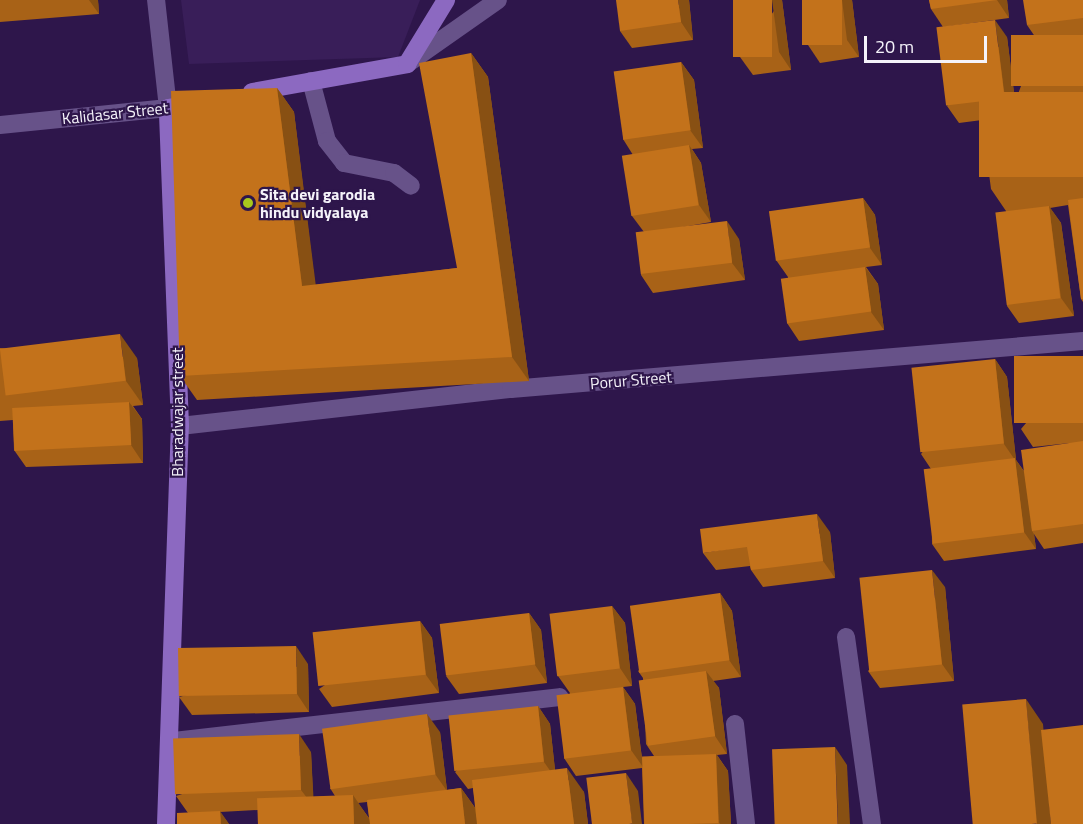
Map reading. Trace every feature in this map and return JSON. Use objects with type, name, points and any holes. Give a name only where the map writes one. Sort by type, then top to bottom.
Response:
[{"type":"street","name":"Bharadwajar street","points":[[156,0],[168,108],[180,426],[166,824]]},
{"type":"street","points":[[407,64],[446,0]]},
{"type":"street","points":[[234,95],[407,64],[498,0]]},
{"type":"street","points":[[310,81],[327,141],[344,163],[394,173],[411,186]]},
{"type":"street","name":"Kalidasar Street","points":[[0,125],[168,108],[212,99]]},
{"type":"street","name":"Porur Street","points":[[180,426],[511,389],[1083,341]]},
{"type":"street","points":[[846,637],[872,824]]},
{"type":"street","points":[[169,741],[560,697]]},
{"type":"street","points":[[735,724],[746,824]]},
{"type":"shaded area","points":[[181,0],[420,0],[398,57],[189,64]]},
{"type":"building","points":[[616,0],[678,0],[681,22],[620,31]]},
{"type":"building","points":[[733,0],[772,0],[772,57],[733,57]]},
{"type":"building","points":[[802,0],[842,0],[842,45],[802,45]]},
{"type":"building","points":[[929,0],[997,0],[931,9]]},
{"type":"building","points":[[1023,0],[1083,0],[1083,18],[1027,25]]},
{"type":"building","points":[[995,20],[1005,98],[946,106],[936,27]]},
{"type":"building","points":[[1011,35],[1083,35],[1083,86],[1011,86]]},
{"type":"building","name":"Sita devi garodia hindu vidyalaya","points":[[471,53],[512,357],[180,376],[171,91],[277,88],[302,286],[457,268],[419,63]]},
{"type":"building","points":[[681,62],[691,130],[623,140],[614,71]]},
{"type":"building","points":[[979,92],[1083,92],[1083,177],[979,177]]},
{"type":"building","points":[[689,145],[699,205],[631,216],[622,156]]},
{"type":"building","points":[[863,198],[870,248],[776,261],[769,211]]},
{"type":"building","points":[[1083,198],[1083,299],[1081,299],[1068,200]]},
{"type":"building","points":[[1049,206],[1060,298],[1007,305],[995,213]]},
{"type":"building","points":[[727,221],[732,263],[641,274],[636,232]]},
{"type":"building","points":[[865,267],[871,312],[787,323],[781,279]]},
{"type":"building","points":[[120,334],[126,381],[6,395],[0,349]]},
{"type":"building","points":[[1014,356],[1083,356],[1083,423],[1014,423]]},
{"type":"building","points":[[995,359],[1004,444],[920,452],[911,368]]},
{"type":"building","points":[[129,402],[131,445],[14,451],[12,408]]},
{"type":"building","points":[[1083,441],[1083,524],[1032,531],[1021,450]]},
{"type":"building","points":[[1015,458],[1024,532],[933,544],[924,469]]},
{"type":"building","points":[[817,514],[823,561],[751,570],[747,547],[703,553],[700,529]]},
{"type":"building","points":[[932,570],[942,664],[869,672],[859,578]]},
{"type":"building","points":[[720,593],[729,660],[639,673],[630,606]]},
{"type":"building","points":[[612,606],[620,669],[557,676],[549,614]]},
{"type":"building","points":[[529,613],[535,665],[446,676],[440,624]]},
{"type":"building","points":[[420,621],[426,675],[318,686],[313,632]]},
{"type":"building","points":[[296,646],[297,694],[179,696],[178,648]]},
{"type":"building","points":[[706,671],[715,736],[648,746],[639,680]]},
{"type":"building","points":[[623,687],[631,751],[564,759],[556,695]]},
{"type":"building","points":[[1026,699],[1037,824],[973,824],[962,705]]},
{"type":"building","points":[[538,706],[544,762],[454,771],[448,715]]},
{"type":"building","points":[[427,714],[435,774],[331,789],[322,729]]},
{"type":"building","points":[[1083,725],[1083,824],[1051,824],[1041,730]]},
{"type":"building","points":[[299,734],[301,790],[175,794],[173,738]]},
{"type":"building","points":[[835,747],[838,824],[775,824],[772,749]]},
{"type":"building","points":[[716,754],[718,823],[644,824],[642,757]]},
{"type":"building","points":[[567,768],[574,824],[477,824],[472,780]]},
{"type":"building","points":[[626,773],[632,824],[592,824],[586,778]]},
{"type":"building","points":[[461,788],[465,824],[370,824],[367,800]]},
{"type":"building","points":[[353,795],[354,824],[258,824],[257,798]]},
{"type":"building","points":[[220,811],[221,824],[177,824],[177,813]]},
{"type":"place","name":"Sita devi garodia hindu vidyalaya","points":[[248,203]]}]
